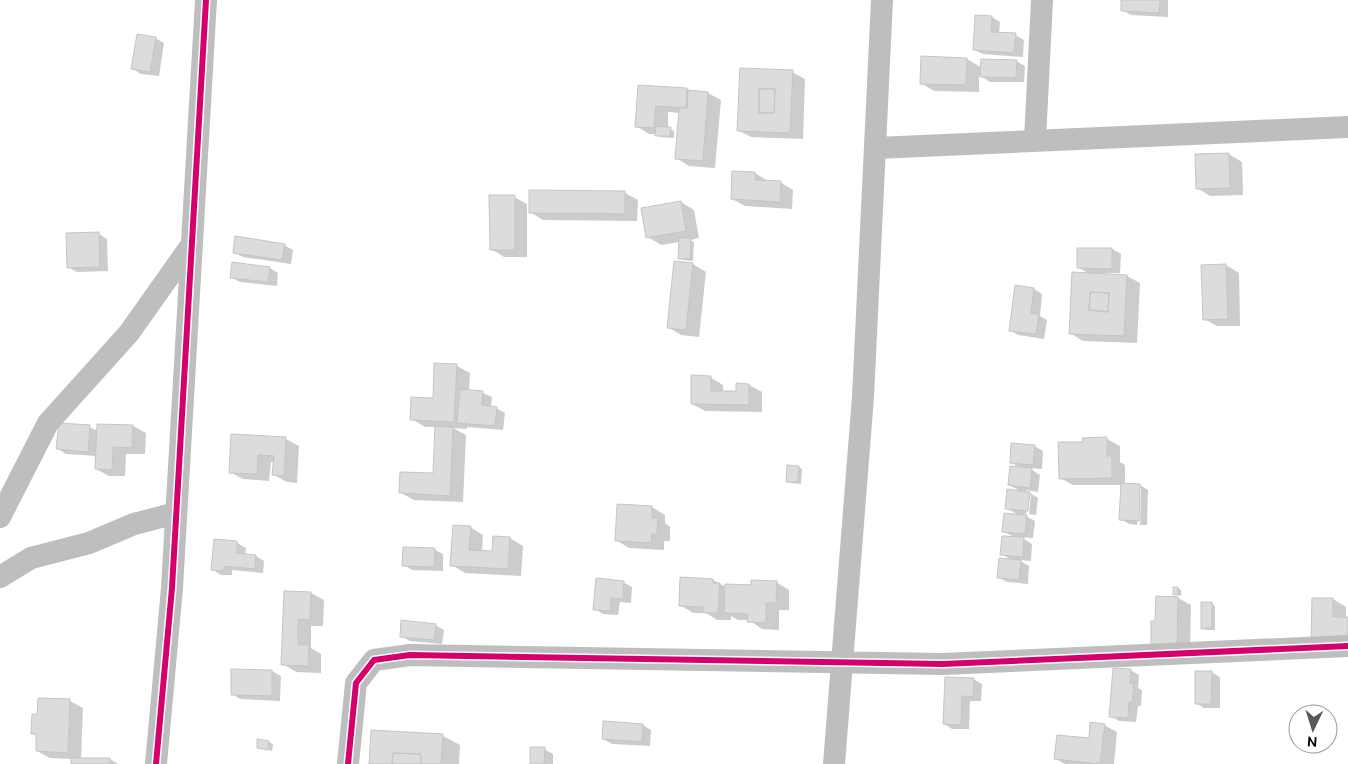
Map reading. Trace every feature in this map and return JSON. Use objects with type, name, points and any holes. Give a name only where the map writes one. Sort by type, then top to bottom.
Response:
[{"type":"street","points":[[156,764],[172,588],[206,0]]},
{"type":"street","points":[[834,764],[863,396],[882,0]]},
{"type":"street","points":[[1035,140],[1042,0]]},
{"type":"street","points":[[876,148],[1348,127]]},
{"type":"street","points":[[0,517],[48,423],[129,333],[192,244]]},
{"type":"street","points":[[0,577],[31,558],[89,543],[134,524],[176,513]]},
{"type":"street","points":[[348,764],[356,683],[374,660],[410,655],[943,664],[1348,646]]},
{"type":"building","points":[[1121,0],[1160,0],[1159,13],[1121,11]]},
{"type":"building","points":[[975,15],[992,16],[991,32],[1016,33],[1014,53],[973,50]]},
{"type":"building","points":[[137,34],[156,37],[150,72],[131,69]]},
{"type":"building","points":[[921,56],[967,58],[966,85],[920,84]]},
{"type":"building","points":[[981,59],[1017,60],[1016,78],[980,77]]},
{"type":"building","points":[[740,68],[793,70],[790,133],[737,131]],"holes":[[[759,89],[775,89],[774,113],[759,113]]]},
{"type":"building","points":[[638,85],[687,88],[686,108],[656,106],[654,128],[635,127]]},
{"type":"building","points":[[759,89],[775,89],[774,113],[759,113]]},
{"type":"building","points":[[688,90],[708,92],[703,161],[675,159],[679,108],[687,108]]},
{"type":"building","points":[[656,126],[671,127],[670,136],[655,136]]},
{"type":"building","points":[[1229,153],[1230,188],[1196,189],[1195,154]]},
{"type":"building","points":[[732,171],[755,172],[755,180],[781,181],[780,202],[731,199]]},
{"type":"building","points":[[529,190],[625,191],[625,214],[529,213]]},
{"type":"building","points":[[489,195],[515,195],[515,250],[490,250]]},
{"type":"building","points":[[681,201],[686,231],[646,238],[641,208]]},
{"type":"building","points":[[99,232],[100,267],[67,268],[66,233]]},
{"type":"building","points":[[235,236],[285,244],[282,260],[233,253]]},
{"type":"building","points":[[679,238],[691,238],[690,259],[678,259]]},
{"type":"building","points":[[1077,248],[1112,248],[1112,269],[1077,268]]},
{"type":"building","points":[[674,261],[693,263],[686,330],[667,328]]},
{"type":"building","points":[[232,262],[270,267],[268,282],[230,278]]},
{"type":"building","points":[[1226,264],[1228,319],[1203,320],[1201,265]]},
{"type":"building","points":[[1072,272],[1127,275],[1124,336],[1069,334]],"holes":[[[1090,292],[1109,293],[1108,312],[1089,310]]]},
{"type":"building","points":[[1015,285],[1034,288],[1031,313],[1039,314],[1036,334],[1009,331]]},
{"type":"building","points":[[1090,292],[1109,293],[1108,312],[1089,310]]},
{"type":"building","points":[[434,363],[457,364],[454,422],[410,420],[411,397],[433,398]]},
{"type":"building","points":[[691,375],[711,376],[711,391],[736,391],[736,383],[749,384],[749,405],[691,404]]},
{"type":"building","points":[[460,389],[483,391],[482,405],[497,407],[495,426],[457,423]]},
{"type":"building","points":[[59,423],[90,425],[88,452],[56,449]]},
{"type":"building","points":[[97,424],[133,425],[132,448],[113,447],[112,470],[95,469]]},
{"type":"building","points":[[435,426],[453,427],[450,496],[399,493],[400,472],[433,473]]},
{"type":"building","points":[[231,434],[286,437],[284,476],[272,475],[274,456],[258,455],[257,474],[229,473]]},
{"type":"building","points":[[1107,437],[1107,456],[1112,456],[1112,478],[1059,479],[1058,442],[1083,442],[1082,438]]},
{"type":"building","points":[[1011,443],[1035,445],[1033,465],[1010,463]]},
{"type":"building","points":[[787,465],[799,466],[798,482],[786,482]]},
{"type":"building","points":[[1010,466],[1032,468],[1030,488],[1008,485]]},
{"type":"building","points":[[1121,483],[1140,484],[1139,521],[1119,520]]},
{"type":"building","points":[[1007,489],[1030,492],[1028,511],[1005,509]]},
{"type":"building","points":[[617,504],[652,506],[652,518],[658,518],[657,534],[652,534],[651,543],[615,541]]},
{"type":"building","points":[[1004,513],[1027,515],[1025,534],[1002,532]]},
{"type":"building","points":[[453,525],[471,526],[469,550],[492,551],[493,536],[510,537],[508,569],[450,566]]},
{"type":"building","points":[[1002,536],[1024,537],[1023,557],[1000,555]]},
{"type":"building","points":[[214,539],[237,541],[237,553],[256,555],[255,569],[224,566],[224,571],[211,570]]},
{"type":"building","points":[[403,547],[435,548],[434,567],[402,566]]},
{"type":"building","points":[[999,558],[1021,560],[1019,580],[997,578]]},
{"type":"building","points":[[680,577],[713,579],[713,583],[720,583],[718,613],[703,613],[703,607],[679,606]]},
{"type":"building","points":[[596,578],[624,581],[623,599],[611,598],[610,611],[593,610]]},
{"type":"building","points":[[751,580],[777,581],[776,603],[766,603],[766,623],[747,622],[748,614],[724,613],[725,584],[751,585]]},
{"type":"building","points":[[1173,587],[1178,587],[1178,595],[1173,595]]},
{"type":"building","points":[[284,591],[311,592],[310,620],[298,619],[298,645],[309,645],[308,666],[281,665]]},
{"type":"building","points":[[1156,596],[1178,597],[1177,647],[1151,646],[1151,621],[1155,621]]},
{"type":"building","points":[[1312,598],[1333,598],[1333,617],[1348,617],[1348,640],[1311,640]]},
{"type":"building","points":[[1201,602],[1212,602],[1212,628],[1201,629]]},
{"type":"building","points":[[401,620],[436,624],[434,640],[400,637]]},
{"type":"building","points":[[1113,668],[1131,669],[1130,683],[1134,684],[1132,702],[1129,702],[1128,718],[1109,717]]},
{"type":"building","points":[[231,669],[272,670],[272,696],[231,695]]},
{"type":"building","points":[[1195,671],[1212,671],[1211,704],[1195,704]]},
{"type":"building","points":[[945,677],[974,678],[973,697],[962,696],[961,725],[943,724]]},
{"type":"building","points":[[38,698],[70,699],[68,753],[36,751],[36,734],[31,734],[32,714],[37,714]]},
{"type":"building","points":[[603,721],[643,724],[642,742],[602,739]]},
{"type":"building","points":[[1090,722],[1105,724],[1100,764],[1054,759],[1057,735],[1089,738]]},
{"type":"building","points":[[371,730],[443,734],[441,764],[421,764],[421,754],[393,753],[392,764],[369,764]]},
{"type":"building","points":[[257,739],[269,741],[268,750],[257,748]]},
{"type":"building","points":[[530,747],[545,747],[544,764],[530,764]]},
{"type":"building","points":[[393,753],[421,754],[421,764],[392,764]]},
{"type":"building","points":[[71,758],[110,758],[110,764],[71,764]]},
{"type":"cycle path","points":[[156,764],[172,588],[206,0]]},
{"type":"cycle path","points":[[348,764],[356,683],[374,660],[410,655],[943,664],[1348,646]]}]
